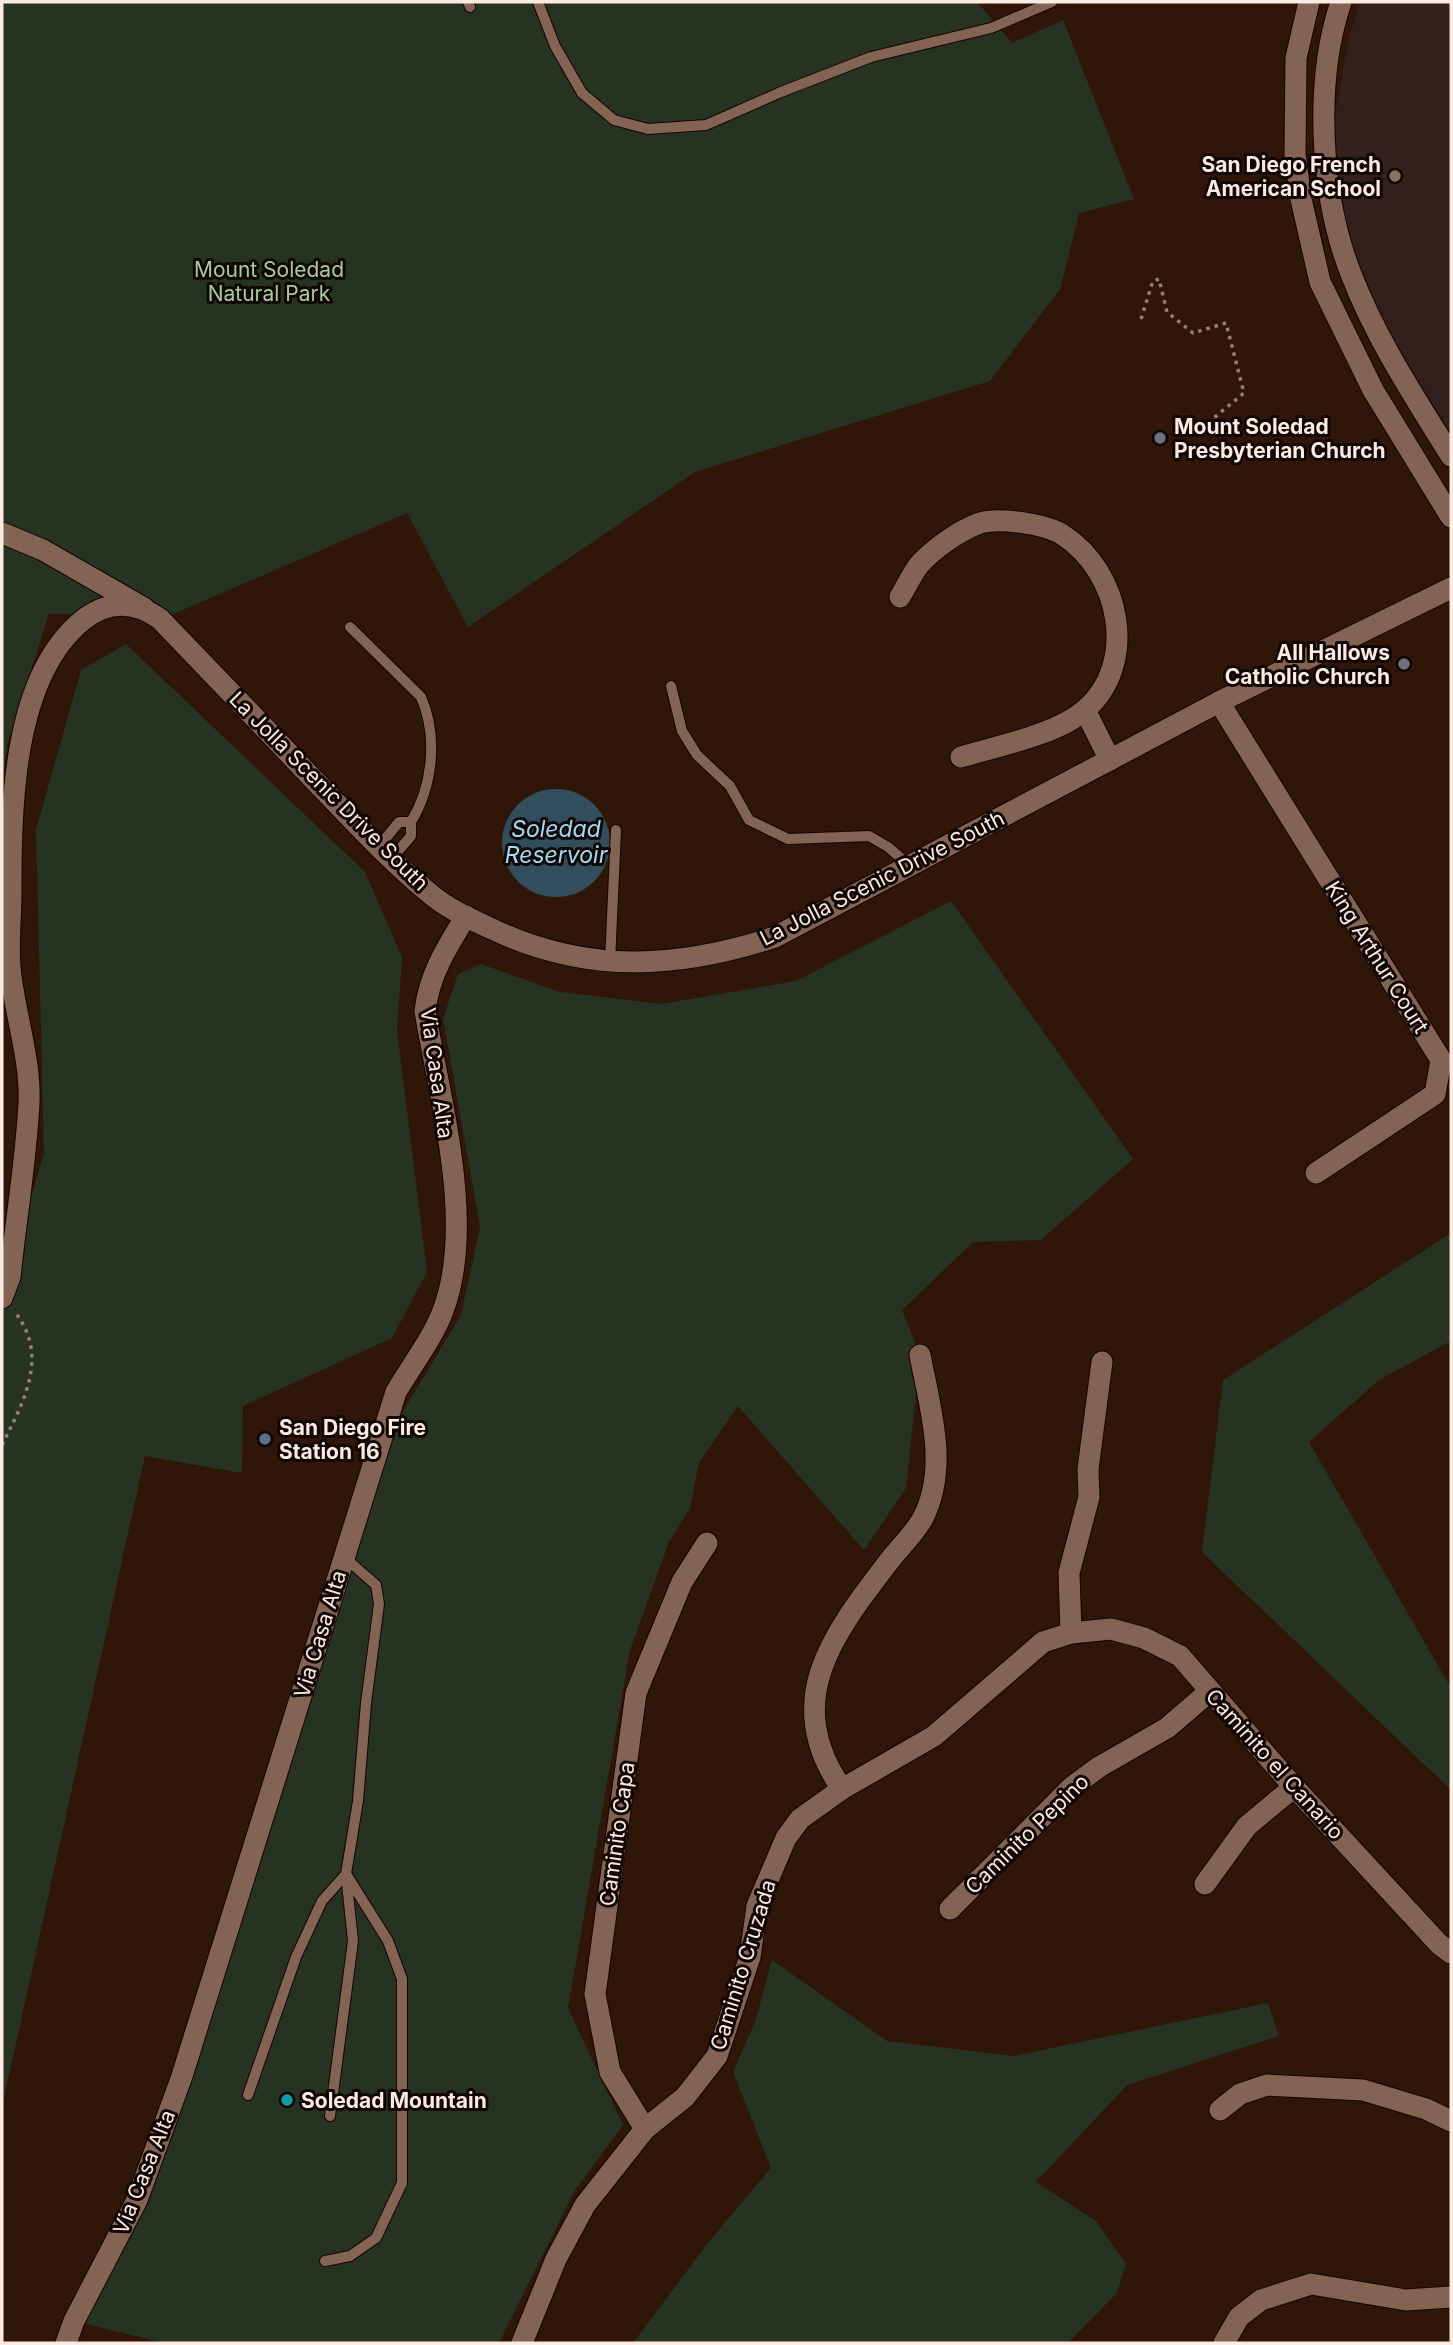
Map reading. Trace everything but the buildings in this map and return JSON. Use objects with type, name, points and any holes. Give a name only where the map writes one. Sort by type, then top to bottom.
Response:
[{"type":"street","points":[[1309,2],[1296,58],[1294,154],[1320,282],[1373,390],[1451,517]]},
{"type":"street","points":[[1341,2],[1327,60],[1325,103],[1326,157],[1338,227],[1350,274],[1398,372],[1451,456]]},
{"type":"street","points":[[900,597],[920,565],[961,532],[982,522],[1034,524],[1063,535],[1098,568],[1117,616],[1119,642],[1109,680],[1085,710],[1032,735],[961,757]]},
{"type":"street","name":"La Jolla Scenic Drive South","points":[[2,533],[43,550],[160,619],[384,851],[429,893],[466,916],[530,947],[610,962],[662,962],[732,951],[775,937],[1219,702],[1451,588]]},
{"type":"street","points":[[5,1302],[29,1101],[10,967],[11,854],[17,772],[26,721],[46,665],[64,636],[86,617],[113,604],[144,608]]},
{"type":"street","name":"King Arthur Court","points":[[1219,702],[1441,1060],[1435,1094],[1315,1173]]},
{"type":"street","points":[[1085,710],[1110,760]]},
{"type":"street","name":"Via Casa Alta","points":[[66,2343],[74,2321],[137,2200],[183,2076],[396,1392],[444,1309],[457,1244],[456,1202],[425,1012],[427,992],[440,957],[466,916]]},
{"type":"street","points":[[842,1789],[827,1766],[813,1717],[816,1686],[841,1624],[923,1518],[937,1469],[934,1425],[920,1355]]},
{"type":"street","points":[[1071,1633],[1069,1573],[1089,1497],[1088,1469],[1101,1362]]},
{"type":"street","name":"Caminito Capa","points":[[645,2129],[610,2072],[594,1994],[636,1693],[682,1582],[707,1544]]},
{"type":"street","name":"Caminito el Canario","points":[[1071,1633],[1111,1629],[1144,1637],[1181,1656],[1294,1787],[1438,1944],[1451,1953]]},
{"type":"street","name":"Caminito Cruzada","points":[[522,2343],[556,2259],[585,2204],[645,2129],[685,2098],[717,2056],[750,1957],[757,1906],[786,1838],[800,1819],[842,1789],[934,1736],[1043,1642],[1071,1633]]},
{"type":"street","name":"Caminito Pepino","points":[[950,1909],[1073,1787],[1099,1767],[1167,1728],[1210,1691]]},
{"type":"street","points":[[1205,1884],[1247,1826],[1294,1787]]},
{"type":"street","points":[[1220,2110],[1240,2094],[1267,2085],[1363,2090],[1426,2109],[1451,2121]]},
{"type":"street","points":[[1224,2343],[1239,2317],[1261,2300],[1311,2284],[1406,2300],[1451,2297]]},
{"type":"lane","points":[[538,2],[555,46],[582,93],[614,120],[648,130],[706,125],[781,92],[872,57],[991,28],[1052,2]]},
{"type":"lane","points":[[351,627],[421,697],[426,710],[430,732],[429,780],[411,822],[411,836],[399,850],[384,851],[385,839],[399,822],[411,822]]},
{"type":"lane","points":[[671,686],[682,732],[697,755],[730,786],[749,820],[766,831],[788,839],[869,836],[888,847],[910,866]]},
{"type":"lane","points":[[610,962],[616,830]]},
{"type":"lane","points":[[330,2116],[353,1941],[346,1874],[358,1801],[366,1703],[379,1604],[376,1585],[344,1557]]},
{"type":"lane","points":[[248,2095],[296,1957],[323,1901],[346,1874]]},
{"type":"lane","points":[[325,2261],[350,2256],[376,2238],[402,2183],[401,1979],[388,1941],[346,1874]]},
{"type":"path","points":[[1142,319],[1153,281],[1159,279],[1167,313],[1193,333],[1226,323],[1244,393],[1198,431]]},
{"type":"path","points":[[2,1445],[23,1400],[34,1355],[22,1322],[5,1302]]},
{"type":"shaded area","name":"San Diego French American School","points":[[1360,2],[1451,2],[1451,432],[1396,347],[1371,299],[1344,227],[1333,125],[1350,34]]},
{"type":"green space","name":"Mount Soledad Natural Park","points":[[2,2],[977,2],[1012,43],[1063,20],[1134,199],[1079,213],[1060,289],[990,381],[695,472],[468,627],[407,513],[171,615],[49,614],[7,745],[2,794]]},
{"type":"green space","points":[[126,644],[365,872],[402,957],[397,1030],[427,1272],[392,1338],[243,1406],[242,1473],[145,1456],[2,2107],[2,1298],[44,1153],[36,830],[81,670]]},
{"type":"green space","points":[[951,901],[1133,1159],[1041,1240],[973,1242],[902,1310],[920,1355],[906,1488],[864,1550],[738,1406],[699,1463],[690,1508],[669,1542],[630,1650],[568,2008],[623,2125],[574,2192],[499,2343],[164,2343],[74,2321],[143,2183],[396,1423],[461,1315],[480,1227],[443,1019],[458,974],[481,964],[560,992],[661,1004],[796,981]]},
{"type":"green space","points":[[1451,1233],[1451,1341],[1379,1380],[1309,1442],[1451,1688],[1451,1790],[1202,1552],[1223,1380]]},
{"type":"green space","points":[[772,1960],[887,2041],[1013,2056],[1268,2003],[1279,2036],[1127,2085],[1036,2182],[1096,2221],[1126,2264],[1117,2293],[1068,2343],[633,2343],[707,2244],[771,2168],[733,2072],[755,2022]]},
{"type":"water","name":"Soledad Reservoir","points":[[556,789],[577,793],[594,805],[606,822],[610,843],[606,864],[594,881],[577,893],[556,897],[535,893],[518,881],[506,864],[502,843],[506,822],[518,805],[535,793]]},
{"type":"place","name":"San Diego French American School","points":[[1395,176]]},
{"type":"place","name":"Mount Soledad Presbyterian Church","points":[[1160,438]]},
{"type":"place","name":"All Hallows Catholic Church","points":[[1404,664]]},
{"type":"place","name":"San Diego Fire Station 16","points":[[265,1439]]},
{"type":"place","name":"Soledad Mountain","points":[[287,2100]]}]
